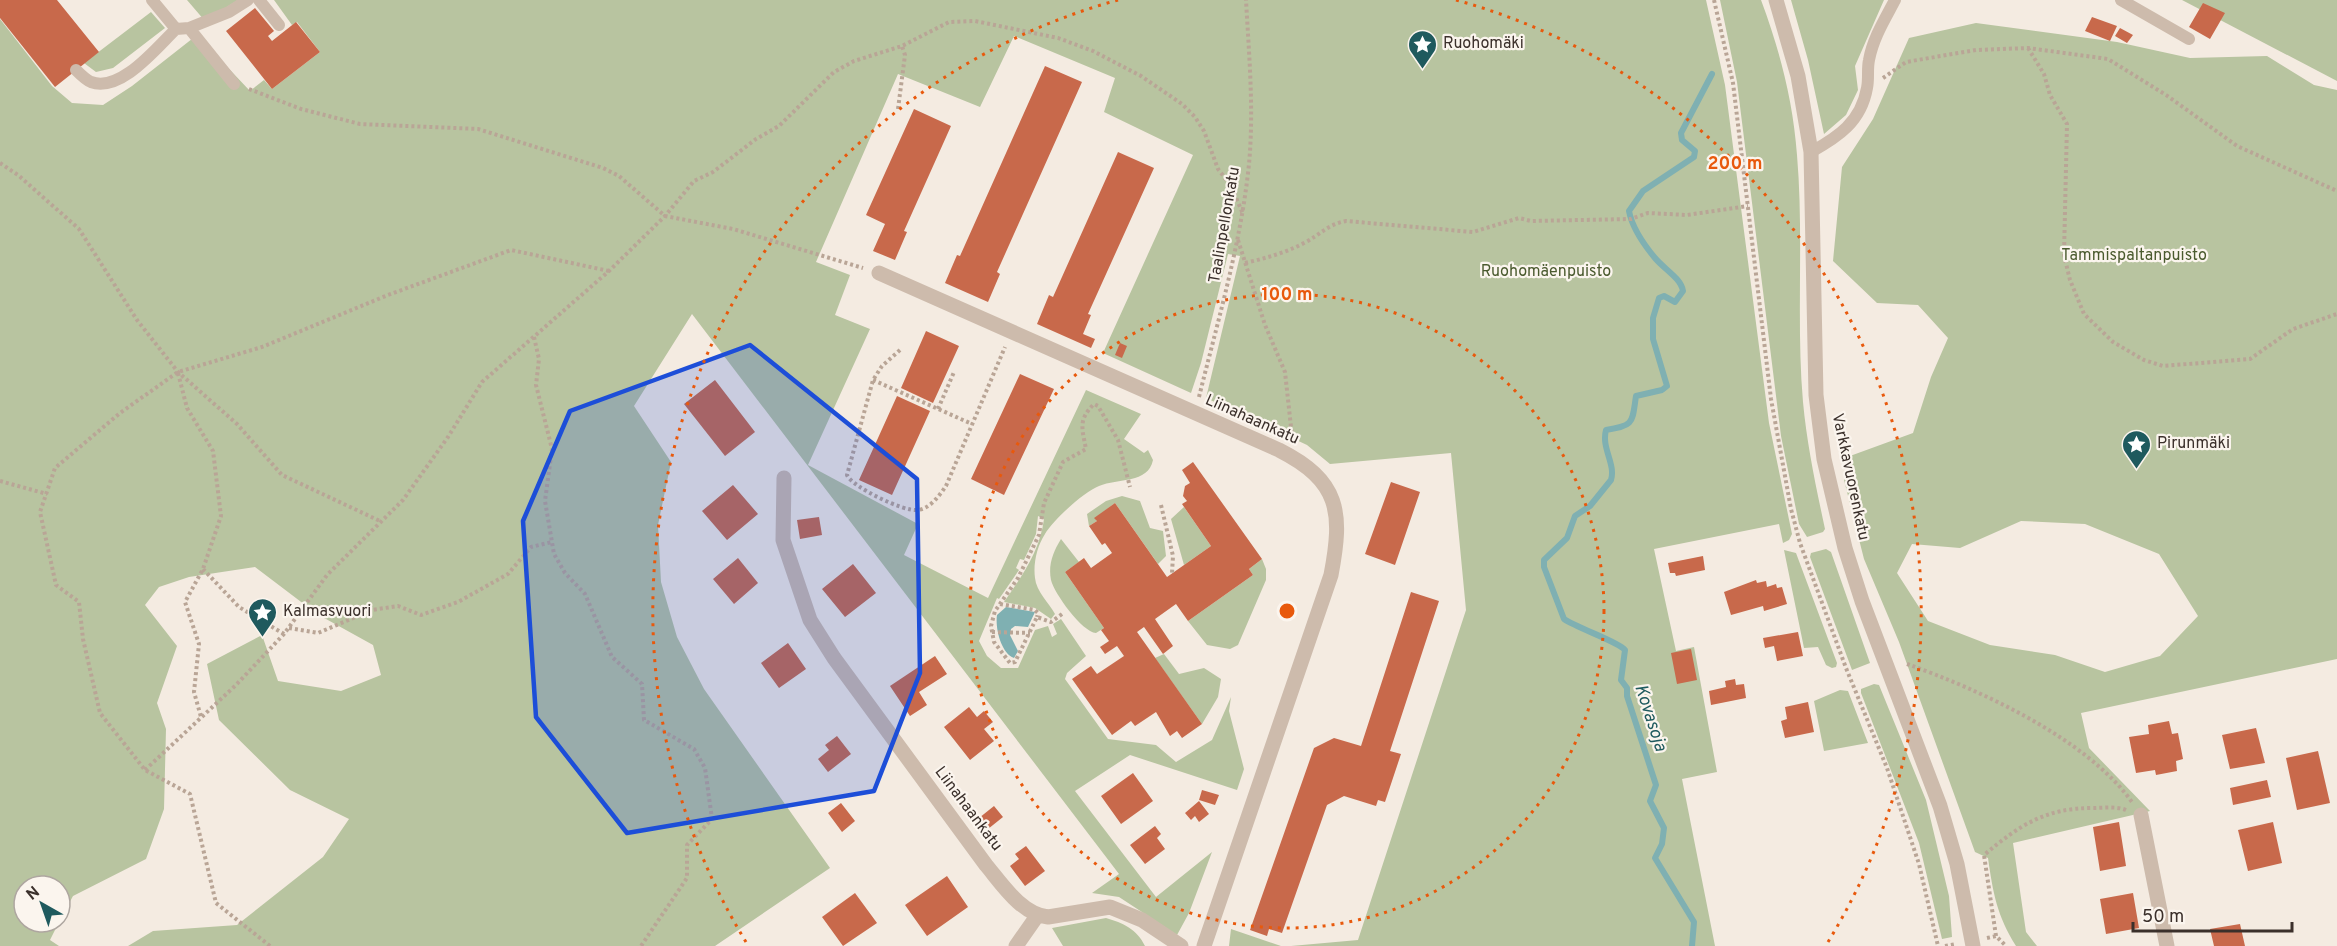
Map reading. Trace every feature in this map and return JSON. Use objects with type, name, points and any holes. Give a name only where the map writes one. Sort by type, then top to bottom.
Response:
[{"type":"street","name":"Varkkavuorenkatu","points":[[1776,0],[1798,76],[1811,152],[1815,247],[1815,375],[1824,459],[1845,548],[1940,806],[1957,864],[1973,946]]},
{"type":"street","name":"Liinahaankatu","points":[[879,273],[1193,414],[1279,450],[1308,468],[1326,487],[1336,511],[1338,535],[1328,585],[1204,946]]},
{"type":"street","name":"Liinahaankatu","points":[[784,478],[783,540],[810,621],[834,658],[986,865],[1014,897],[1037,916]]},
{"type":"street","points":[[2141,815],[2167,946]]},
{"type":"street","points":[[1016,946],[1037,916],[1048,917],[1110,906],[1142,920],[1182,946]]},
{"type":"lane","points":[[152,0],[182,28],[234,84]]},
{"type":"lane","points":[[76,70],[91,82],[110,83],[133,70],[182,28],[229,12],[248,0]]},
{"type":"lane","points":[[259,0],[279,25]]},
{"type":"lane","points":[[1811,152],[1839,136],[1853,122],[1867,89],[1869,60],[1880,26],[1895,0]]},
{"type":"lane","points":[[2121,0],[2189,39]]},
{"type":"path","name":"Taalinpellonkatu","points":[[1193,414],[1243,214],[1252,106],[1246,0]]},
{"type":"path","points":[[1714,0],[1733,83],[1771,399],[1791,509],[1819,595],[1919,864],[1938,946]]},
{"type":"path","points":[[145,770],[284,634],[327,575],[403,500],[448,437],[482,382],[609,271],[665,216],[694,181],[713,172],[756,139],[779,126],[834,72],[854,61],[902,46],[949,22],[975,21],[1058,38],[1102,55],[1182,104],[1195,117],[1204,131],[1218,169],[1231,186],[1243,214]]},
{"type":"path","points":[[898,109],[905,55],[902,46]]},
{"type":"path","points":[[1867,89],[1906,62],[1976,50],[2028,48],[2108,59],[2166,95],[2237,146],[2337,191]]},
{"type":"path","points":[[2028,48],[2044,74],[2050,95],[2067,124],[2064,255],[2070,280],[2084,314],[2112,342],[2144,360],[2163,366],[2250,359],[2293,329],[2337,314]]},
{"type":"path","points":[[234,84],[301,109],[360,124],[478,129],[603,168],[619,177],[665,216],[733,229],[879,273]]},
{"type":"path","points":[[0,163],[18,175],[79,229],[137,320],[178,372],[237,424],[282,475],[380,521]]},
{"type":"path","points":[[1245,263],[1285,253],[1308,241],[1333,223],[1346,221],[1421,225],[1473,232],[1519,218],[1531,221],[1631,219],[1648,213],[1687,215],[1748,206]]},
{"type":"path","points":[[1238,239],[1265,325],[1285,372],[1292,440]]},
{"type":"path","points":[[270,946],[216,903],[190,794],[145,770],[100,713],[83,639],[79,602],[56,585],[40,512],[55,468],[120,413],[178,372],[262,347],[388,295],[511,250],[609,271]]},
{"type":"path","points":[[900,350],[882,366],[873,380],[847,476],[850,483],[861,489],[909,510],[918,510],[927,507],[938,498],[946,486],[1011,333]]},
{"type":"path","points":[[534,337],[539,359],[536,385],[552,449],[545,501],[554,554],[565,573],[585,594],[612,657],[642,684],[644,720],[694,749],[705,768],[712,819],[687,845],[687,878],[641,946]]},
{"type":"path","points":[[178,372],[186,408],[213,451],[221,516],[203,569],[185,602],[199,644],[194,692],[201,717]]},
{"type":"path","points":[[938,409],[954,372]]},
{"type":"path","points":[[873,380],[972,424]]},
{"type":"path","points":[[999,604],[1035,610],[1038,613],[1015,662],[1010,663],[994,642],[995,610],[999,604],[1018,578],[1039,536],[1044,503],[1063,462],[1086,449],[1082,422],[1084,413],[1094,404],[1098,406],[1118,440],[1130,488]]},
{"type":"path","points":[[0,481],[47,494]]},
{"type":"path","points":[[1161,505],[1173,556],[1172,573]]},
{"type":"path","points":[[289,628],[318,633],[372,610],[398,606],[421,615],[458,602],[478,591],[508,574],[531,547],[552,542]]},
{"type":"path","points":[[203,569],[239,607],[284,634]]},
{"type":"path","points":[[1037,617],[1051,622],[1062,614]]},
{"type":"path","points":[[995,632],[1030,633]]},
{"type":"path","points":[[1907,664],[1996,703],[2067,741],[2095,763],[2125,792],[2141,815]]},
{"type":"path","points":[[2006,946],[1996,936],[1984,855],[2010,833],[2039,816],[2069,808],[2122,808],[2141,815]]},
{"type":"path","points":[[1987,938],[1996,936]]},
{"type":"path","points":[[1945,946],[1952,945]]},
{"type":"highlighted area","points":[[750,345],[917,479],[920,673],[874,791],[627,833],[536,717],[523,521],[570,411]]},
{"type":"green space","points":[[187,0],[238,0],[205,21]]},
{"type":"green space","name":"Ruohomäenpuisto","points":[[274,0],[1706,0],[1725,85],[1769,423],[1792,534],[1789,540],[1783,543],[1779,524],[1654,549],[1676,651],[1694,647],[1717,772],[1682,779],[1715,946],[1291,946],[1358,940],[1466,610],[1451,453],[1330,464],[1307,445],[1206,398],[1240,256],[1228,254],[1201,363],[1191,393],[1103,353],[1193,155],[1104,112],[1115,78],[1014,36],[980,107],[898,74],[816,262],[850,275],[835,315],[870,329],[808,465],[918,524],[904,555],[988,598],[1086,390],[1141,414],[1124,439],[1144,453],[1148,450],[1153,460],[1150,468],[1139,477],[1093,489],[1055,521],[1040,544],[1036,555],[1036,583],[1055,614],[1051,619],[1035,608],[1004,602],[1024,573],[1039,542],[1044,519],[1038,516],[1036,534],[1024,560],[1020,559],[1016,568],[1019,570],[999,599],[997,598],[979,641],[987,656],[1001,668],[1018,668],[1035,630],[1048,626],[1052,637],[1057,634],[1053,624],[1061,619],[1086,656],[1067,673],[1065,679],[1108,739],[1156,745],[1176,762],[1212,740],[1231,697],[1229,711],[1244,769],[1237,790],[1130,755],[1075,791],[1156,897],[1212,852],[1189,913],[1177,935],[1119,897],[1092,893],[1119,874],[692,314],[634,406],[671,462],[658,525],[661,582],[677,637],[704,689],[830,868],[715,946],[128,946],[153,931],[237,925],[323,857],[349,819],[290,790],[219,720],[207,664],[262,635],[278,681],[341,691],[381,675],[373,645],[317,614],[255,567],[189,577],[159,587],[145,605],[177,646],[157,703],[166,729],[164,809],[146,859],[72,898],[72,874],[12,874],[12,934],[53,934],[50,940],[59,946],[0,946],[0,19],[52,86],[72,103],[103,105],[132,86],[197,35],[250,91],[264,80],[272,89],[320,52],[297,22],[292,25]]},
{"type":"green space","points":[[1720,0],[1761,0],[1780,57],[1789,96],[1799,186],[1800,341],[1803,402],[1809,450],[1825,529],[1823,532],[1807,537],[1799,524],[1781,436],[1737,82]]},
{"type":"green space","points":[[1791,0],[1884,0],[1855,66],[1858,90],[1846,115],[1824,134],[1808,60]]},
{"type":"green space","points":[[2182,0],[2337,0],[2337,81]]},
{"type":"green space","points":[[151,12],[165,28],[113,68],[96,72],[84,63]]},
{"type":"green space","name":"Tammispaltanpuisto","points":[[1976,23],[2117,42],[2190,58],[2267,56],[2314,85],[2337,90],[2337,659],[2081,713],[2089,748],[2150,811],[2013,843],[2026,932],[2037,946],[2016,946],[2004,925],[1994,893],[1988,858],[1975,852],[1899,642],[1864,559],[1844,480],[1850,456],[1913,433],[1931,377],[1948,338],[1918,305],[1877,303],[1833,261],[1842,167],[1873,119],[1909,38]],"holes":[[[2021,521],[2085,524],[2159,554],[2198,616],[2160,656],[2105,672],[2055,655],[1990,645],[1928,621],[1897,573],[1912,544],[1960,548]]]},
{"type":"green space","points":[[1122,496],[1140,501],[1150,528],[1163,531],[1166,556],[1158,564],[1115,503],[1095,518],[1097,521],[1089,526],[1087,514],[1106,501]]},
{"type":"green space","points":[[1184,507],[1211,546],[1184,565],[1171,519]]},
{"type":"green space","points":[[1061,539],[1079,562],[1065,572],[1104,628],[1096,633],[1090,631],[1076,619],[1053,586],[1050,574],[1051,564]]},
{"type":"green space","points":[[1826,549],[1831,552],[1870,663],[1852,670],[1810,557],[1811,553]]},
{"type":"green space","points":[[1784,550],[1796,553],[1837,663],[1836,667],[1826,665],[1818,647],[1804,648]]},
{"type":"green space","points":[[1262,559],[1266,569],[1266,580],[1238,645],[1230,649],[1207,645],[1188,621],[1253,575],[1249,569]]},
{"type":"green space","points":[[1164,654],[1179,674],[1204,668],[1221,679],[1218,697],[1202,724],[1155,658]]},
{"type":"green space","points":[[1874,684],[1879,685],[1926,800],[1949,896],[1952,937],[1942,939],[1919,843],[1861,693],[1861,689]]},
{"type":"green space","points":[[1840,690],[1848,691],[1868,743],[1824,751],[1814,701]]},
{"type":"green space","points":[[1106,918],[1129,928],[1138,935],[1145,946],[1063,946],[1052,928]]},
{"type":"green space","points":[[1231,929],[1281,946],[1229,946]]},
{"type":"water","points":[[1006,607],[1035,612],[1028,627],[1015,626],[1011,629],[1010,635],[1018,651],[1014,658],[1002,646],[997,626],[997,615]]},
{"type":"building","points":[[0,0],[57,0],[99,52],[55,87],[0,18]]},
{"type":"building","points":[[2203,3],[2225,13],[2210,39],[2189,27]]},
{"type":"building","points":[[255,8],[274,31],[268,36],[272,41],[296,22],[320,52],[272,89],[226,31]]},
{"type":"building","points":[[2092,17],[2117,26],[2110,41],[2085,31]]},
{"type":"building","points":[[2120,28],[2133,35],[2127,43],[2115,36]]},
{"type":"building","points":[[1045,66],[1082,82],[997,272],[1000,274],[988,302],[945,283],[957,255],[960,256]]},
{"type":"building","points":[[914,109],[951,126],[904,231],[907,232],[895,260],[873,251],[885,224],[866,215]]},
{"type":"building","points":[[1118,152],[1154,168],[1088,314],[1091,315],[1083,334],[1095,339],[1091,348],[1037,324],[1049,295],[1053,297]]},
{"type":"building","points":[[926,331],[959,346],[933,403],[901,388]]},
{"type":"building","points":[[1120,343],[1127,346],[1122,358],[1115,355]]},
{"type":"building","points":[[1020,374],[1054,389],[1004,495],[971,479]]},
{"type":"building","points":[[715,380],[755,432],[725,456],[684,404]]},
{"type":"building","points":[[897,396],[930,411],[892,495],[859,480]]},
{"type":"building","points":[[1193,462],[1262,559],[1249,569],[1253,575],[1188,621],[1176,604],[1155,619],[1173,646],[1163,654],[1144,627],[1137,632],[1202,724],[1182,738],[1177,731],[1170,736],[1156,712],[1135,726],[1131,721],[1112,735],[1072,679],[1091,666],[1097,674],[1124,656],[1117,646],[1105,654],[1100,647],[1109,641],[1101,630],[1104,628],[1065,572],[1084,558],[1091,568],[1112,553],[1105,543],[1102,545],[1089,526],[1097,521],[1094,518],[1115,503],[1167,577],[1211,546],[1182,504],[1187,501],[1183,496],[1185,486],[1190,483],[1182,470]]},
{"type":"building","points":[[1391,482],[1420,492],[1395,565],[1365,554]]},
{"type":"building","points":[[733,485],[758,514],[727,540],[702,511]]},
{"type":"building","points":[[819,517],[822,535],[800,539],[797,520]]},
{"type":"building","points":[[1703,556],[1705,570],[1676,576],[1675,573],[1670,573],[1668,563]]},
{"type":"building","points":[[738,558],[758,583],[734,604],[713,579]]},
{"type":"building","points":[[853,564],[876,593],[845,617],[822,589]]},
{"type":"building","points":[[1756,580],[1757,583],[1766,581],[1767,587],[1776,584],[1777,588],[1782,587],[1787,604],[1764,611],[1763,606],[1731,615],[1724,592]]},
{"type":"building","points":[[1411,592],[1439,601],[1390,751],[1401,754],[1385,802],[1378,800],[1376,806],[1344,796],[1327,805],[1282,933],[1269,929],[1267,936],[1250,930],[1314,748],[1334,738],[1361,746]]},
{"type":"building","points":[[1798,632],[1803,656],[1777,661],[1774,646],[1765,648],[1763,638]]},
{"type":"building","points":[[788,643],[806,669],[779,688],[761,663]]},
{"type":"building","points":[[1691,649],[1697,680],[1677,684],[1671,653]]},
{"type":"building","points":[[935,656],[947,674],[919,692],[927,705],[910,716],[890,686]]},
{"type":"building","points":[[1735,679],[1736,685],[1744,684],[1746,698],[1711,705],[1709,691],[1726,687],[1725,681]]},
{"type":"building","points":[[1808,702],[1814,732],[1785,738],[1781,721],[1787,719],[1785,707]]},
{"type":"building","points":[[969,707],[977,717],[984,711],[993,722],[984,729],[994,741],[970,760],[944,727]]},
{"type":"building","points":[[2169,721],[2172,734],[2178,733],[2183,759],[2176,761],[2177,771],[2156,775],[2155,770],[2136,773],[2129,737],[2149,734],[2148,725]]},
{"type":"building","points":[[2256,728],[2265,763],[2230,769],[2222,735]]},
{"type":"building","points":[[837,736],[851,754],[828,772],[818,759],[829,750],[825,745]]},
{"type":"building","points":[[2318,751],[2330,803],[2297,810],[2286,758]]},
{"type":"building","points":[[1133,773],[1153,801],[1121,824],[1101,796]]},
{"type":"building","points":[[2267,780],[2271,797],[2233,805],[2230,788]]},
{"type":"building","points":[[1202,790],[1219,795],[1215,805],[1199,800]]},
{"type":"building","points":[[1199,801],[1209,814],[1199,822],[1195,816],[1191,820],[1185,813]]},
{"type":"building","points":[[841,803],[855,821],[842,832],[828,813]]},
{"type":"building","points":[[994,806],[1003,817],[983,833],[974,822]]},
{"type":"building","points":[[2119,822],[2126,866],[2100,871],[2093,827]]},
{"type":"building","points":[[2273,822],[2282,863],[2248,871],[2238,830]]},
{"type":"building","points":[[1155,826],[1161,834],[1157,838],[1165,849],[1145,864],[1130,845]]},
{"type":"building","points":[[1026,846],[1045,871],[1025,886],[1010,866],[1019,859],[1015,854]]},
{"type":"building","points":[[947,876],[968,907],[927,936],[905,905]]},
{"type":"building","points":[[855,893],[877,923],[843,946],[822,917]]},
{"type":"building","points":[[2133,893],[2139,928],[2106,934],[2100,899]]},
{"type":"building","points":[[2240,924],[2245,946],[2214,946],[2210,929]]},
{"type":"waterway","name":"Kovasoja","points":[[1692,946],[1694,922],[1655,858],[1662,844],[1664,828],[1650,801],[1656,785],[1627,696],[1627,688],[1621,680],[1625,650],[1564,619],[1544,567],[1544,560],[1567,538],[1575,516],[1590,506],[1611,480],[1612,468],[1605,443],[1606,430],[1622,427],[1630,421],[1636,396],[1662,390],[1667,386],[1653,339],[1653,318],[1659,298],[1664,296],[1675,302],[1683,291],[1682,286],[1643,242],[1629,211],[1643,191],[1694,157],[1695,151],[1682,140],[1681,133],[1712,74]]},
{"type":"place","name":"Ruohomäki","points":[[1422,70]]},
{"type":"place","name":"Pirunmäki","points":[[2136,470]]},
{"type":"place","name":"Kalmasvuori","points":[[262,638]]}]
